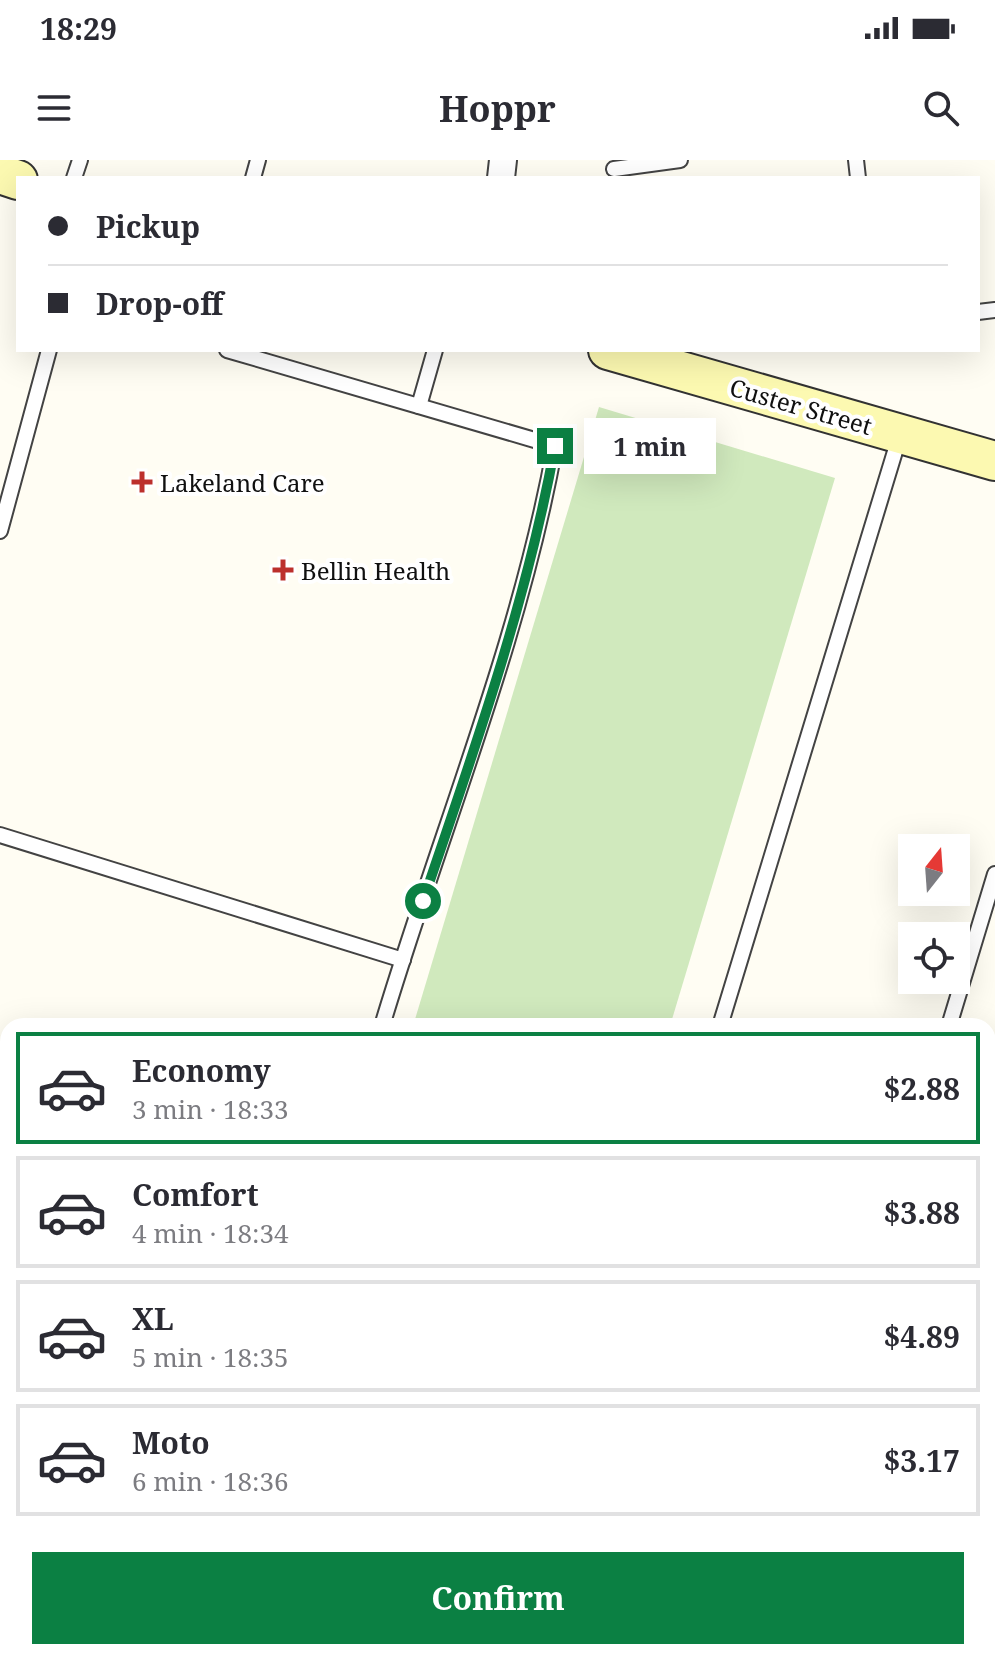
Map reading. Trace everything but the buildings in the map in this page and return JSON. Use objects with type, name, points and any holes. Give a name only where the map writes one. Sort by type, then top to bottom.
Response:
[{"type":"street","name":"Custer Street","points":[[615,352],[995,461]]},
{"type":"lane","points":[[614,169],[680,160]]},
{"type":"lane","points":[[0,531],[48,352]]},
{"type":"lane","points":[[234,352],[555,446],[535,545],[514,621],[385,1018]]},
{"type":"lane","points":[[419,406],[434,352]]},
{"type":"lane","points":[[722,1018],[900,434]]},
{"type":"lane","points":[[0,835],[403,960]]},
{"type":"lane","points":[[951,1018],[995,874]]},
{"type":"green space","points":[[599,407],[835,478],[672,1018],[415,1018]]},
{"type":"place","name":"Lakeland Care","points":[[142,482]]},
{"type":"place","name":"Bellin Health","points":[[283,570]]},
{"type":"route","points":[[423,901],[514,621],[535,545],[555,446]]}]
